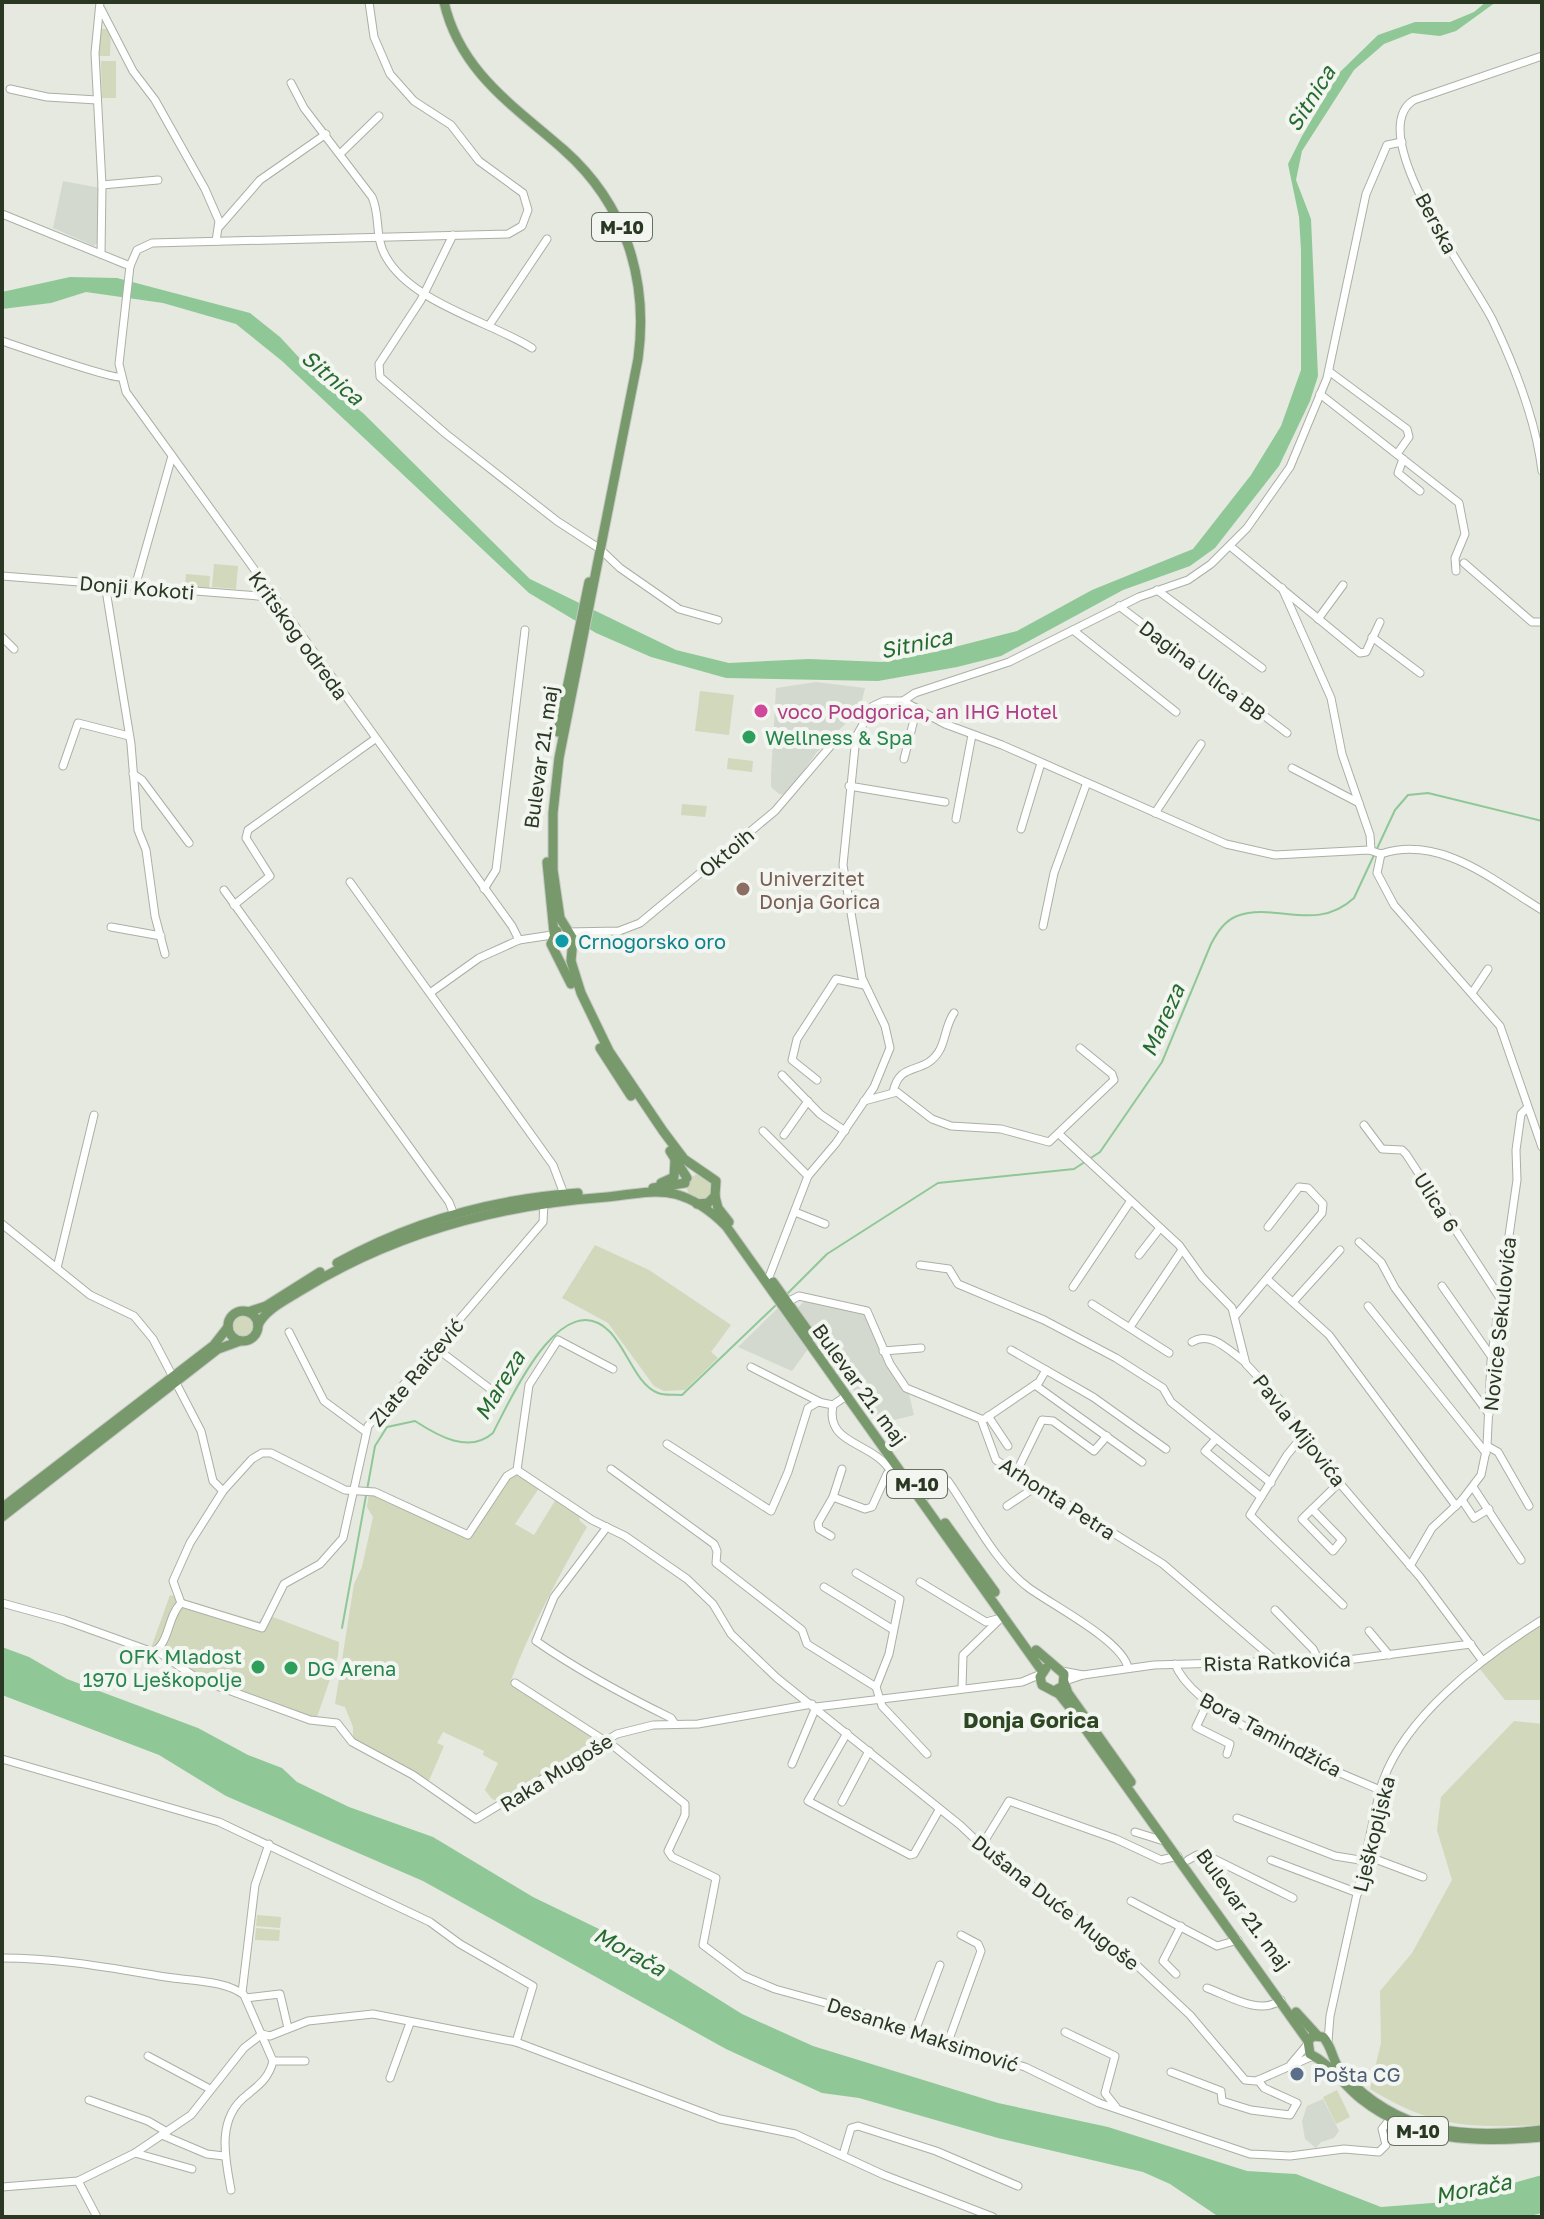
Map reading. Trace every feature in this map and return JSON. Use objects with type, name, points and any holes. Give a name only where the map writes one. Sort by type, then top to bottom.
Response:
[{"type":"main road","name":"M-10","points":[[444,2],[458,42],[475,69],[494,91],[573,158],[594,181],[618,217],[634,259],[641,300],[641,340],[580,635]]},
{"type":"main road","name":"Bulevar 21. maj","points":[[566,931],[558,912],[553,870],[553,813],[580,635]]},
{"type":"main road","name":"Bulevar 21. maj","points":[[553,934],[547,871],[547,812],[580,635]]},
{"type":"main road","name":"M-10","points":[[566,931],[581,993],[609,1051],[680,1155],[716,1181],[715,1196]]},
{"type":"main road","points":[[553,934],[566,931]]},
{"type":"main road","name":"M-10","points":[[553,934],[555,950],[601,1050],[674,1157],[694,1202]]},
{"type":"main road","points":[[555,950],[571,947]]},
{"type":"main road","points":[[655,1188],[674,1177],[674,1157]]},
{"type":"main road","points":[[2,1517],[174,1380],[218,1341],[234,1314],[266,1306],[348,1257],[454,1215],[564,1194],[655,1188],[686,1181],[702,1171]]},
{"type":"main road","points":[[2,1508],[218,1349],[255,1336],[266,1314],[324,1276],[383,1249],[459,1220],[544,1202],[667,1193],[708,1203],[715,1196]]},
{"type":"main road","name":"Bulevar 21. maj","points":[[715,1196],[718,1208],[1037,1652],[1061,1675],[1068,1693],[1238,1940],[1281,2000],[1318,2041],[1316,2057],[1361,2099],[1391,2118],[1429,2134],[1462,2141],[1542,2137]]},
{"type":"main road","name":"Bulevar 21. maj","points":[[694,1202],[726,1226],[893,1467],[1042,1673],[1043,1688]]},
{"type":"main road","points":[[248,1312],[258,1325]]},
{"type":"main road","points":[[228,1327],[232,1337],[240,1341]]},
{"type":"main road","points":[[1042,1673],[1061,1675],[1054,1691],[1043,1688]]},
{"type":"main road","name":"Bulevar 21. maj","points":[[1054,1691],[1167,1842],[1183,1858],[1339,2070],[1358,2088],[1409,2120],[1471,2135],[1542,2130]]},
{"type":"main road","points":[[1316,2057],[1318,2041]]},
{"type":"street","points":[[2,341],[43,352],[104,376],[120,377],[130,266],[137,250],[146,245],[514,232],[526,220],[526,199],[508,180],[479,161],[451,125],[400,87],[381,57],[370,22],[369,2]]},
{"type":"street","points":[[100,5],[95,53],[102,185],[101,254]]},
{"type":"street","points":[[100,5],[133,71],[202,183],[220,226]]},
{"type":"street","points":[[903,701],[919,691],[1009,662],[1119,606],[1193,577],[1230,546],[1257,515],[1290,467],[1330,372],[1366,194],[1387,145],[1399,127],[1401,113],[1414,100],[1542,56]]},
{"type":"street","points":[[291,83],[375,204],[377,237],[390,264],[470,321],[490,324],[532,348]]},
{"type":"street","points":[[10,89],[47,97],[97,100]]},
{"type":"street","points":[[341,153],[379,116]]},
{"type":"street","name":"Berska","points":[[1399,127],[1437,231],[1494,323],[1534,426],[1542,471]]},
{"type":"street","points":[[216,241],[220,226],[260,180],[326,134]]},
{"type":"street","points":[[1387,145],[1402,142]]},
{"type":"street","points":[[102,185],[158,180]]},
{"type":"street","points":[[2,214],[130,266]]},
{"type":"street","points":[[453,235],[421,300],[379,364],[380,377],[536,506],[600,549],[620,568],[679,609],[718,620]]},
{"type":"street","points":[[490,324],[547,239]]},
{"type":"street","points":[[421,300],[435,298]]},
{"type":"street","points":[[1330,372],[1407,429],[1409,437],[1400,456],[1398,473],[1420,491]]},
{"type":"street","name":"Kritskog odreda","points":[[120,377],[126,392],[271,597],[519,940]]},
{"type":"street","points":[[1320,394],[1459,503],[1465,534],[1455,558],[1456,571]]},
{"type":"street","points":[[135,587],[172,456]]},
{"type":"street","points":[[1230,546],[1360,653],[1366,652],[1380,622]]},
{"type":"street","points":[[1464,563],[1532,622],[1542,622]]},
{"type":"street","name":"Donji Kokoti","points":[[2,576],[271,597]]},
{"type":"street","points":[[105,584],[129,736],[138,830],[146,850],[165,954]]},
{"type":"street","points":[[1318,619],[1343,585]]},
{"type":"street","points":[[1282,588],[1331,698],[1335,728],[1376,852],[1377,873],[1394,905],[1500,1026],[1542,1147]]},
{"type":"street","points":[[1157,590],[1262,668]]},
{"type":"street","name":"Dagina Ulica BB","points":[[1119,606],[1287,733]]},
{"type":"street","points":[[484,889],[496,870],[525,630]]},
{"type":"street","points":[[1073,630],[1176,712]]},
{"type":"street","points":[[2,637],[14,649]]},
{"type":"street","points":[[1372,637],[1420,673]]},
{"type":"street","points":[[769,1277],[808,1176],[845,1131],[874,1087],[890,1043],[864,985],[843,865],[856,737],[873,706],[884,701],[903,701],[972,735],[1226,844],[1256,852],[1404,850],[1463,862],[1483,870],[1542,910]]},
{"type":"street","points":[[904,759],[917,708]]},
{"type":"street","points":[[63,766],[78,723],[129,736]]},
{"type":"street","points":[[956,819],[972,735]]},
{"type":"street","name":"Oktoih","points":[[566,931],[624,930],[647,918],[775,811],[839,736],[856,737]]},
{"type":"street","points":[[234,905],[270,876],[246,838],[248,830],[375,739]]},
{"type":"street","points":[[1155,813],[1201,744]]},
{"type":"street","points":[[1021,829],[1041,763]]},
{"type":"street","points":[[1292,768],[1359,803]]},
{"type":"street","points":[[133,774],[142,780],[189,843]]},
{"type":"street","points":[[1043,926],[1054,873],[1086,785]]},
{"type":"street","points":[[849,786],[945,802]]},
{"type":"street","points":[[350,882],[553,1165],[564,1194]]},
{"type":"street","points":[[224,890],[449,1202],[454,1215]]},
{"type":"street","points":[[111,927],[161,936]]},
{"type":"street","points":[[571,947],[590,932]]},
{"type":"street","points":[[430,993],[479,958],[519,940],[553,934]]},
{"type":"street","points":[[535,939],[555,950]]},
{"type":"street","points":[[1472,993],[1488,969]]},
{"type":"street","points":[[817,1080],[792,1060],[797,1039],[836,979],[864,985]]},
{"type":"street","points":[[864,1101],[882,1098],[893,1092],[897,1081],[910,1068],[929,1062],[945,1043],[945,1025],[954,1013]]},
{"type":"street","points":[[893,1092],[910,1100],[932,1119],[951,1126],[1001,1129],[1042,1142],[1051,1141],[1114,1080],[1113,1075],[1080,1048]]},
{"type":"street","points":[[782,1075],[845,1131]]},
{"type":"street","points":[[874,1087],[882,1098]]},
{"type":"street","points":[[784,1135],[808,1101]]},
{"type":"street","name":"Novice Sekulovića","points":[[1410,1566],[1432,1528],[1473,1487],[1487,1450],[1491,1356],[1517,1180],[1516,1150],[1521,1114],[1527,1108]]},
{"type":"street","points":[[57,1268],[94,1115]]},
{"type":"street","name":"Ulica 6","points":[[1364,1125],[1382,1149],[1402,1150],[1406,1154],[1500,1298]]},
{"type":"street","points":[[763,1131],[808,1176]]},
{"type":"street","name":"Pavla Mijovića","points":[[1059,1134],[1182,1250],[1236,1315],[1245,1362],[1279,1399],[1301,1438],[1410,1566],[1482,1660]]},
{"type":"street","points":[[1236,1315],[1323,1212],[1323,1204],[1308,1188],[1299,1187],[1268,1227]]},
{"type":"street","name":"Zlate Raičević","points":[[181,1603],[262,1628],[284,1584],[320,1564],[343,1538],[366,1432],[543,1222],[544,1202]]},
{"type":"street","points":[[1073,1287],[1130,1202]]},
{"type":"street","points":[[795,1212],[825,1224]]},
{"type":"street","points":[[2,1224],[90,1295],[139,1321],[201,1431],[213,1481],[223,1491]]},
{"type":"street","points":[[1139,1255],[1160,1228]]},
{"type":"street","points":[[1359,1242],[1381,1262],[1395,1288],[1489,1414]]},
{"type":"street","points":[[1130,1327],[1182,1250]]},
{"type":"street","points":[[1293,1302],[1340,1250]]},
{"type":"street","points":[[920,1265],[949,1269],[958,1284],[1066,1330],[1116,1358],[1163,1388],[1171,1402],[1271,1483]]},
{"type":"street","points":[[1267,1279],[1329,1335],[1459,1503],[1474,1518],[1489,1509]]},
{"type":"street","points":[[1442,1286],[1491,1356]]},
{"type":"street","points":[[787,1302],[799,1296],[864,1309],[883,1351],[910,1390],[986,1418],[1008,1446]]},
{"type":"street","points":[[1092,1304],[1169,1353]]},
{"type":"street","points":[[1368,1306],[1487,1450],[1498,1452],[1529,1506]]},
{"type":"street","points":[[289,1332],[324,1401],[366,1432]]},
{"type":"street","points":[[1192,1342],[1200,1337],[1211,1338],[1245,1362]]},
{"type":"street","points":[[2,1603],[64,1620],[145,1651],[157,1651],[181,1603],[173,1581],[177,1568],[223,1491],[252,1459],[266,1452],[345,1490],[367,1491],[468,1535],[507,1476],[517,1470],[529,1385],[558,1340],[613,1369]]},
{"type":"street","points":[[436,1348],[489,1388]]},
{"type":"street","points":[[883,1351],[921,1348]]},
{"type":"street","points":[[1011,1350],[1114,1410],[1166,1449]]},
{"type":"street","points":[[751,1367],[820,1402],[833,1405]]},
{"type":"street","points":[[986,1418],[1035,1385],[1046,1370]]},
{"type":"street","points":[[1035,1385],[1142,1462]]},
{"type":"street","points":[[833,1497],[865,1509],[872,1507],[893,1467],[836,1431],[830,1420],[833,1405],[846,1396]]},
{"type":"street","points":[[667,1444],[771,1511],[788,1472],[806,1412],[820,1402]]},
{"type":"street","name":"Arhonta Petra","points":[[986,1418],[994,1458],[1163,1564],[1275,1660]]},
{"type":"street","points":[[1016,1473],[1042,1420],[1053,1421],[1094,1451],[1107,1436]]},
{"type":"street","points":[[1301,1438],[1251,1511],[1252,1518],[1343,1605]]},
{"type":"street","points":[[1216,1439],[1205,1451],[1261,1497]]},
{"type":"street","points":[[1234,1474],[1245,1462]]},
{"type":"street","points":[[611,1469],[714,1544],[716,1563],[802,1630],[807,1644],[876,1687]]},
{"type":"street","points":[[831,1536],[817,1526],[833,1497],[842,1469]]},
{"type":"street","name":"Dušana Duće Mugoše","points":[[517,1470],[625,1536],[693,1584],[718,1610],[738,1642],[777,1678],[1082,1925],[1129,1958],[1190,2015],[1242,2078],[1258,2080],[1264,2088],[1297,2103],[1290,2115],[1245,2109],[1222,2101],[1221,2091],[1171,2072]]},
{"type":"street","points":[[926,1496],[948,1481],[1020,1579],[1104,1640],[1125,1659],[1128,1668]]},
{"type":"street","points":[[1312,1509],[1342,1540],[1333,1551],[1302,1519],[1312,1509],[1340,1482]]},
{"type":"street","points":[[1007,1506],[1037,1486]]},
{"type":"street","points":[[1473,1487],[1521,1560]]},
{"type":"street","points":[[607,1527],[554,1597],[536,1641],[588,1671],[600,1684],[671,1718],[675,1724]]},
{"type":"street","points":[[856,1573],[900,1599],[889,1654],[876,1687],[879,1700],[927,1754]]},
{"type":"street","points":[[920,1582],[986,1622],[1002,1618]]},
{"type":"street","points":[[824,1587],[892,1629]]},
{"type":"street","points":[[1275,1610],[1313,1649],[1318,1659]]},
{"type":"street","points":[[962,1688],[963,1655],[1002,1618]]},
{"type":"street","name":"Lješkopljska","points":[[1318,2041],[1330,2016],[1380,1790],[1389,1766],[1408,1738],[1482,1660],[1542,1620]]},
{"type":"street","points":[[1369,1631],[1389,1655]]},
{"type":"street","name":"Rista Ratkovića","points":[[1061,1675],[1175,1664],[1389,1655],[1471,1644]]},
{"type":"street","name":"Raka Mugoše","points":[[157,1651],[198,1679],[301,1717],[337,1723],[352,1742],[413,1775],[476,1819],[603,1741],[639,1727],[698,1724],[814,1706],[1022,1682],[1042,1673]]},
{"type":"street","name":"Bora Tamindžića","points":[[1175,1664],[1193,1692],[1207,1704],[1301,1755],[1380,1790]]},
{"type":"street","name":"Raka Mugoše","points":[[1022,1682],[1043,1688]]},
{"type":"street","points":[[515,1683],[603,1741]]},
{"type":"street","points":[[1207,1704],[1196,1727],[1230,1744],[1227,1754]]},
{"type":"street","points":[[792,1764],[814,1706]]},
{"type":"street","points":[[847,1733],[808,1798],[812,1805],[910,1855],[914,1854],[939,1810]]},
{"type":"street","name":"Desanke Maksimović","points":[[603,1741],[686,1806],[668,1851],[669,1855],[716,1878],[702,1938],[705,1948],[754,1981],[1025,2067],[1118,2109],[1250,2154],[1268,2157],[1344,2149],[1379,2152],[1386,2145],[1382,2129],[1391,2118]]},
{"type":"street","points":[[842,1802],[869,1751]]},
{"type":"street","points":[[2,1759],[213,1820],[430,1922],[468,1949],[530,1984],[534,1991],[516,2042]]},
{"type":"street","points":[[982,1845],[1009,1801],[1116,1839],[1161,1860],[1208,1856],[1293,1898]]},
{"type":"street","points":[[1237,1818],[1335,1856],[1366,1859],[1423,1877]]},
{"type":"street","points":[[1135,1832],[1167,1842]]},
{"type":"street","points":[[231,2190],[224,2156],[228,2121],[246,2095],[260,2088],[273,2061],[244,1996],[255,1885],[269,1844]]},
{"type":"street","points":[[1271,1860],[1358,1893]]},
{"type":"street","points":[[1131,1901],[1217,1946],[1238,1940]]},
{"type":"street","points":[[1176,1974],[1163,1961],[1181,1926]]},
{"type":"street","points":[[948,2042],[981,1951],[978,1944],[961,1935]]},
{"type":"street","points":[[2,1958],[94,1963],[219,1986],[244,1996],[280,1994],[288,2028]]},
{"type":"street","points":[[914,2034],[940,1965]]},
{"type":"street","points":[[1207,1988],[1260,2007],[1272,2006],[1281,2000]]},
{"type":"street","points":[[262,2034],[268,2037],[308,2021],[373,2014],[516,2042],[669,2102],[734,2123],[786,2131],[993,2217]]},
{"type":"street","points":[[390,2078],[410,2023]]},
{"type":"street","points":[[1065,2032],[1115,2056],[1105,2093],[1118,2109]]},
{"type":"street","points":[[2,2187],[78,2181],[135,2153],[191,2115],[244,2048],[262,2034]]},
{"type":"street","points":[[1289,2065],[1318,2041]]},
{"type":"street","points":[[148,2056],[210,2089]]},
{"type":"street","points":[[1258,2080],[1289,2065],[1316,2057]]},
{"type":"street","points":[[273,2061],[305,2061]]},
{"type":"street","points":[[89,2100],[148,2121],[165,2134],[207,2154],[224,2156]]},
{"type":"street","points":[[843,2155],[851,2128],[858,2126],[936,2151],[1018,2186]]},
{"type":"street","points":[[135,2153],[192,2169]]},
{"type":"street","points":[[78,2181],[97,2217]]},
{"type":"shaded area","points":[[99,29],[111,29],[110,56],[98,56]]},
{"type":"shaded area","points":[[101,61],[116,61],[116,98],[102,98]]},
{"type":"shaded area","points":[[63,181],[100,188],[99,241],[94,246],[53,228]]},
{"type":"shaded area","points":[[214,564],[238,566],[236,589],[212,587]]},
{"type":"shaded area","points":[[186,574],[210,576],[209,588],[185,586]]},
{"type":"shaded area","points":[[816,682],[865,688],[860,709],[817,752],[786,795],[779,794],[771,787],[776,688]]},
{"type":"shaded area","points":[[700,691],[734,695],[729,735],[695,731]]},
{"type":"shaded area","points":[[728,758],[753,761],[752,772],[727,769]]},
{"type":"shaded area","points":[[682,804],[707,806],[705,817],[681,815]]},
{"type":"shaded area","points":[[700,1174],[709,1178],[713,1187],[709,1196],[700,1200],[691,1196],[687,1187],[691,1178]]},
{"type":"shaded area","points":[[595,1245],[649,1270],[731,1325],[711,1352],[718,1358],[685,1390],[664,1391],[654,1386],[608,1323],[562,1298]]},
{"type":"shaded area","points":[[805,1300],[864,1312],[900,1384],[909,1394],[914,1415],[879,1424],[795,1311]]},
{"type":"shaded area","points":[[778,1308],[808,1349],[792,1371],[738,1347]]},
{"type":"shaded area","points":[[243,1316],[251,1319],[254,1327],[251,1335],[243,1338],[235,1335],[232,1327],[235,1319]]},
{"type":"shaded area","points":[[516,1473],[539,1488],[515,1524],[534,1535],[556,1499],[581,1515],[579,1520],[587,1527],[546,1602],[511,1680],[600,1740],[504,1803],[492,1799],[485,1790],[498,1763],[483,1755],[484,1751],[443,1732],[437,1743],[444,1746],[427,1785],[353,1743],[353,1727],[345,1707],[335,1704],[354,1584],[362,1567],[373,1517],[367,1507],[369,1492],[463,1537],[469,1536],[508,1478]]},
{"type":"shaded area","name":"OFK Mladost 1970 Lješkopolje","points":[[170,1595],[259,1622],[265,1614],[339,1642],[338,1656],[316,1720],[200,1678],[151,1648]]},
{"type":"shaded area","points":[[1541,1624],[1542,1700],[1505,1700],[1479,1668]]},
{"type":"shaded area","points":[[1514,1721],[1542,1724],[1542,2125],[1453,2123],[1414,2112],[1370,2089],[1381,2043],[1380,1991],[1412,1953],[1452,1880],[1437,1830],[1441,1797]]},
{"type":"shaded area","points":[[257,1915],[281,1917],[280,1928],[256,1926]]},
{"type":"shaded area","points":[[256,1928],[280,1930],[279,1941],[255,1940]]},
{"type":"shaded area","points":[[1337,2090],[1350,2117],[1336,2124],[1323,2097]]},
{"type":"shaded area","points":[[1323,2099],[1339,2131],[1334,2138],[1321,2142],[1316,2148],[1305,2139],[1302,2121],[1307,2106]]},
{"type":"water","points":[[1486,2],[1496,2],[1456,31],[1440,36],[1412,33],[1384,44],[1354,70],[1302,151],[1296,180],[1311,219],[1318,376],[1310,401],[1279,466],[1215,548],[1190,566],[1123,590],[1001,656],[957,667],[878,681],[726,678],[651,657],[596,633],[529,593],[282,361],[236,324],[163,303],[86,292],[51,303],[2,309],[2,292],[70,277],[117,278],[250,313],[280,337],[319,379],[363,413],[530,579],[676,650],[729,663],[809,659],[882,662],[935,652],[1017,631],[1092,590],[1193,549],[1251,475],[1281,426],[1301,370],[1299,217],[1288,164],[1302,136],[1340,72],[1378,35],[1415,22],[1450,22],[1474,12]]},
{"type":"water","name":"Morača","points":[[2,1647],[29,1657],[67,1679],[198,1728],[248,1755],[282,1768],[297,1782],[349,1807],[433,1837],[533,1897],[630,1944],[742,2014],[813,2046],[998,2103],[1108,2127],[1247,2171],[1296,2174],[1381,2207],[1445,2202],[1542,2175],[1542,2213],[1525,2217],[1219,2217],[1170,2184],[1143,2172],[998,2138],[859,2098],[822,2093],[726,2049],[423,1881],[226,1796],[159,1755],[2,1695]]},
{"type":"waterway","name":"Mareza","points":[[786,1295],[827,1254],[938,1183],[1074,1169],[1100,1152],[1162,1062],[1211,944],[1221,928],[1232,918],[1252,913],[1311,915],[1340,908],[1354,898],[1395,810],[1408,795],[1428,793],[1542,821]]},
{"type":"waterway","name":"Mareza","points":[[342,1628],[375,1446],[387,1427],[415,1421],[454,1440],[474,1442],[484,1439],[493,1433],[524,1375],[555,1334],[573,1323],[591,1321],[609,1331],[650,1389],[661,1394],[682,1395],[776,1305]]},
{"type":"place","name":"voco Podgorica, an IHG Hotel","points":[[761,711]]},
{"type":"place","name":"Wellness & Spa","points":[[749,737]]},
{"type":"place","name":"Univerzitet Donja Gorica","points":[[743,889]]},
{"type":"place","name":"Crnogorsko oro","points":[[562,941]]},
{"type":"place","name":"OFK Mladost 1970 Lješkopolje","points":[[258,1667]]},
{"type":"place","name":"DG Arena","points":[[291,1668]]},
{"type":"place","name":"Pošta CG","points":[[1297,2074]]},
{"type":"district","name":"Donja Gorica","points":[[1031,1719]]},
{"type":"water label","name":"Sitnica","points":[[1310,98]]},
{"type":"water label","name":"Sitnica","points":[[333,377]]},
{"type":"water label","name":"Sitnica","points":[[916,643]]}]
